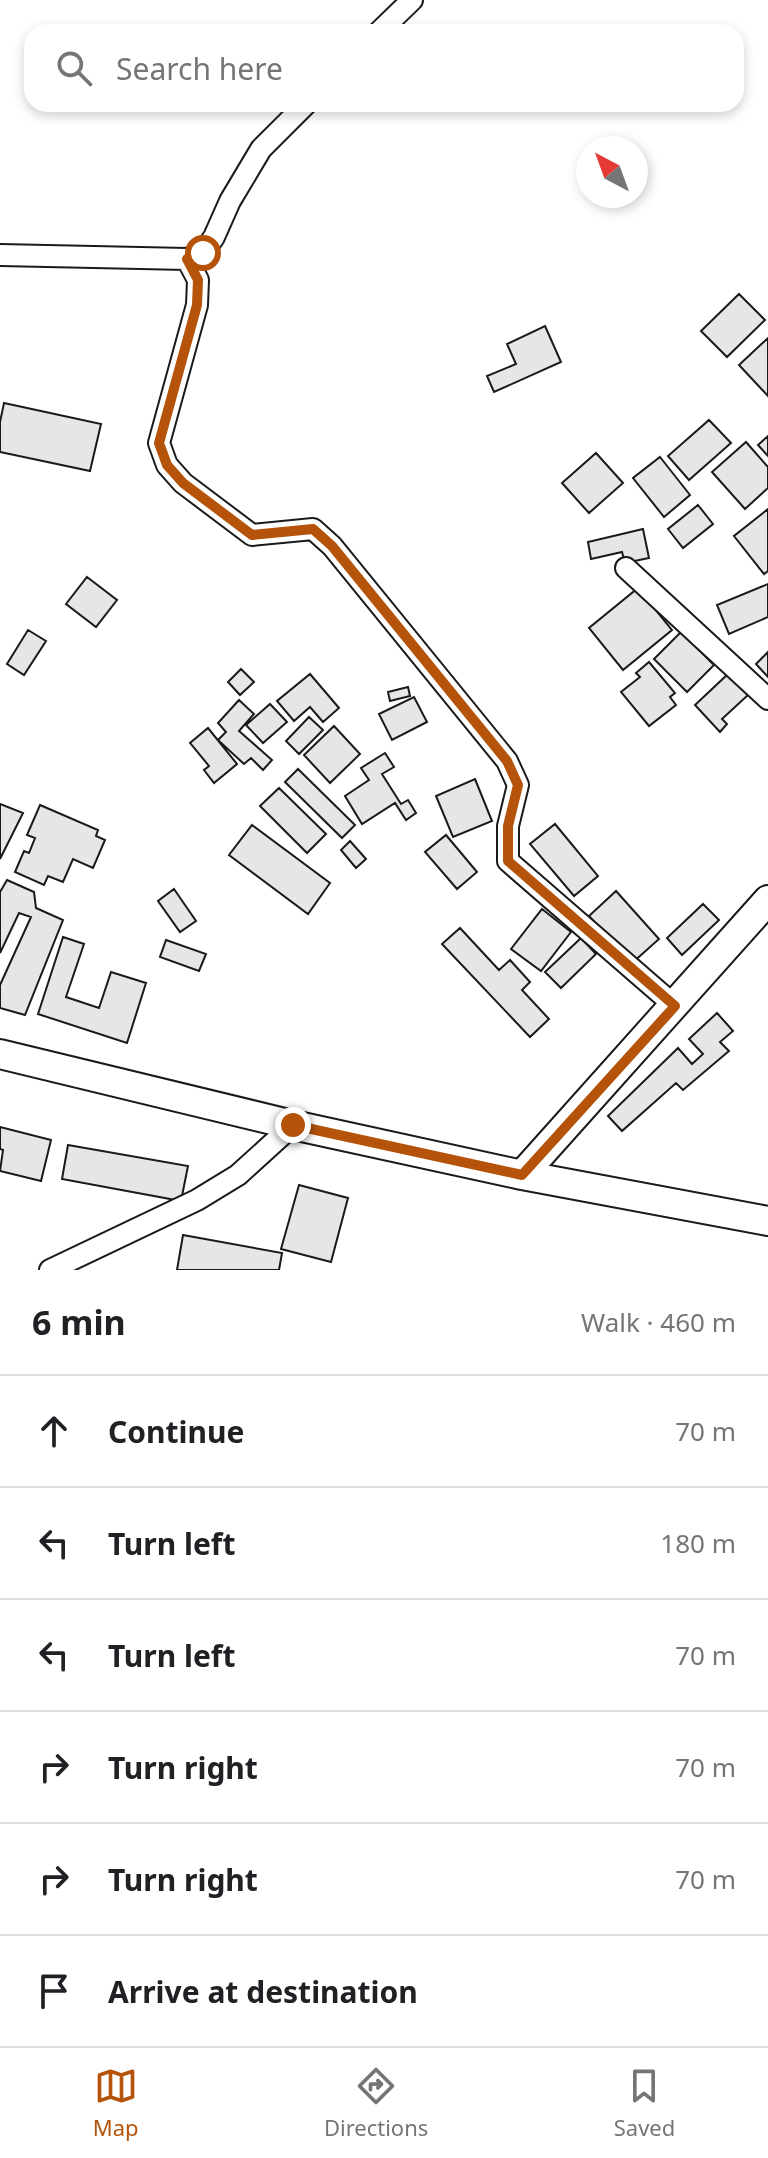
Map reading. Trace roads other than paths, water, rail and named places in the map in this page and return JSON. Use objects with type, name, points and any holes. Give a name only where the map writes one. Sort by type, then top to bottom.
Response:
[{"type":"main road","points":[[522,1175],[768,900]]},
{"type":"main road","points":[[0,1054],[293,1125],[522,1175],[768,1221]]},
{"type":"street","points":[[387,24],[412,0]]},
{"type":"street","points":[[0,255],[187,259],[203,253],[261,149],[298,112]]},
{"type":"street","points":[[187,259],[198,280],[197,305],[159,443],[167,465],[183,483],[252,535],[313,529],[332,546],[507,761],[518,785],[508,826],[508,861],[675,1006]]},
{"type":"street","points":[[626,568],[768,699]]},
{"type":"street","points":[[50,1270],[225,1184],[293,1125]]}]
